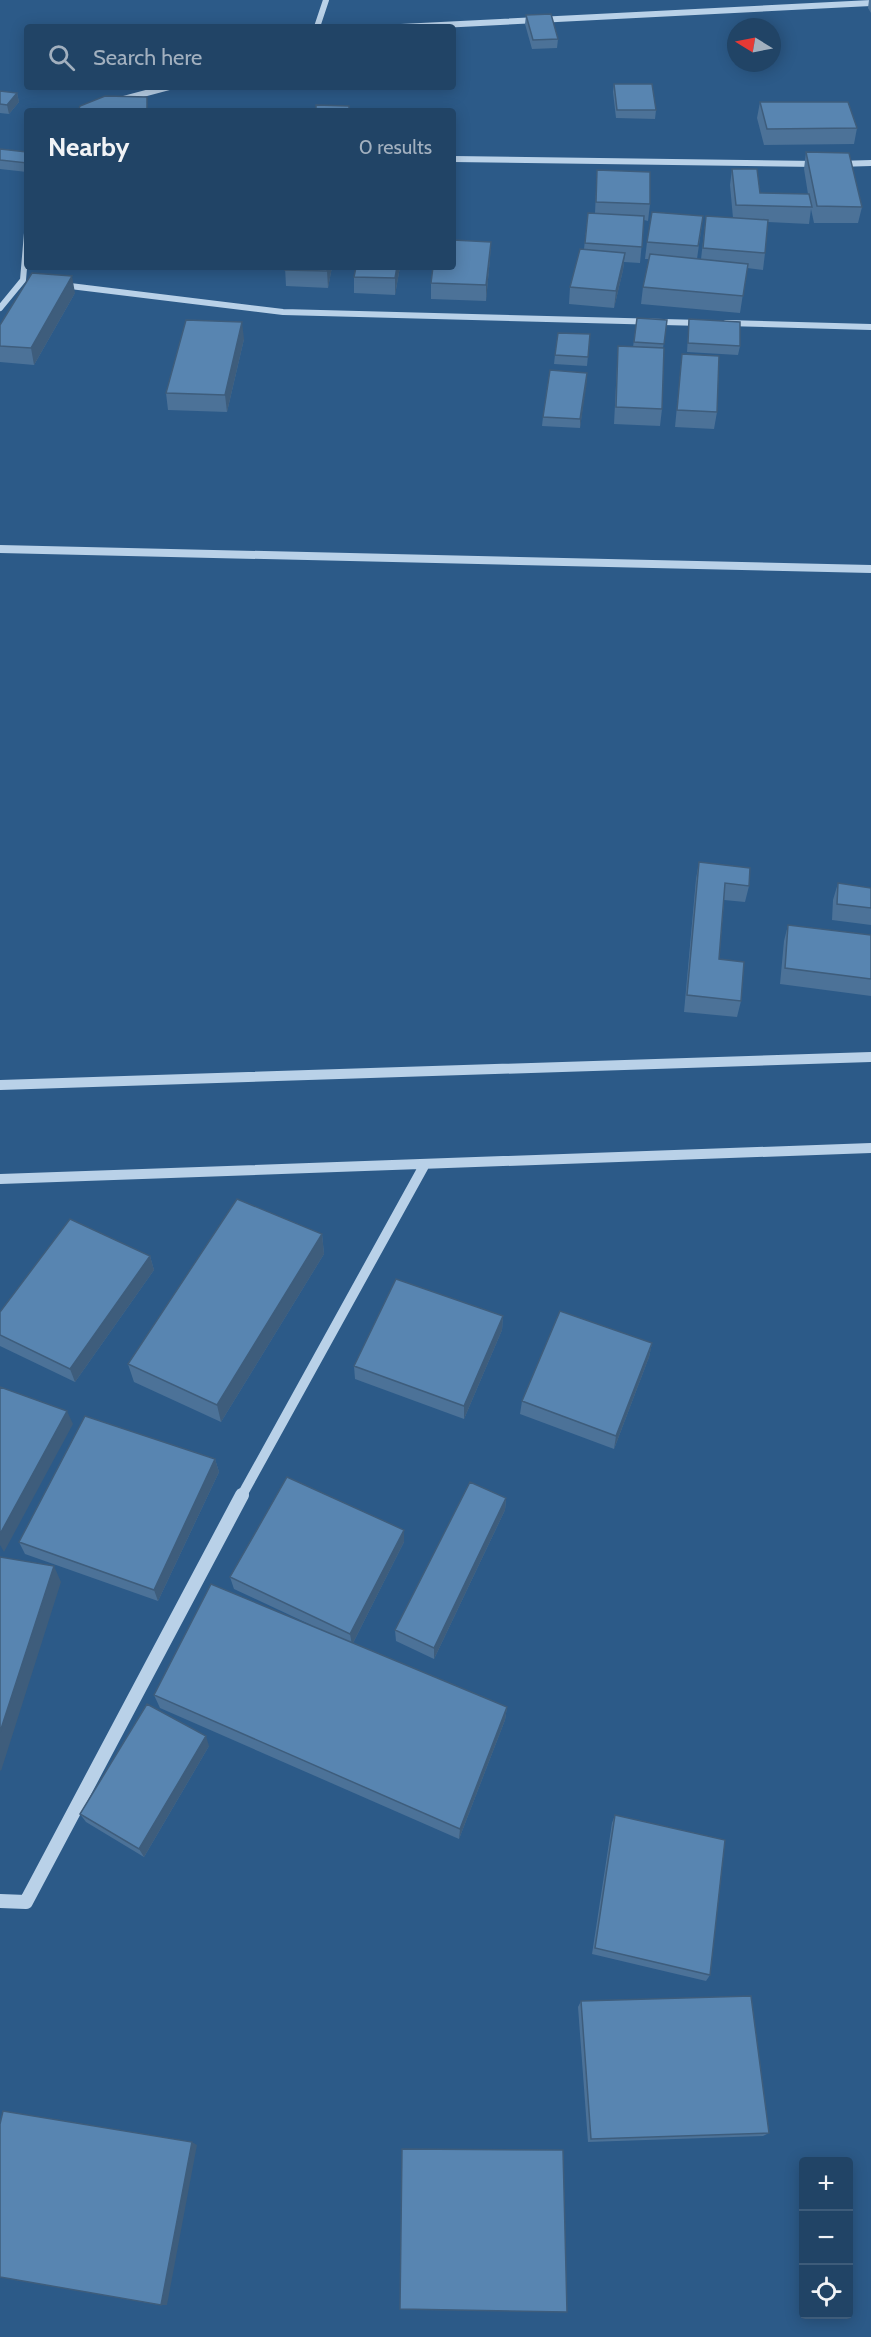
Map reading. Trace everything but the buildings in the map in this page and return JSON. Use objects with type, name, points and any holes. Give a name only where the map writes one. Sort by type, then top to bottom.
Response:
[{"type":"street","points":[[318,24],[326,0]]},
{"type":"street","points":[[456,24],[871,3]]},
{"type":"street","points":[[108,103],[158,90]]},
{"type":"street","points":[[456,159],[819,164]]},
{"type":"street","points":[[831,164],[871,163]]},
{"type":"street","points":[[0,308],[23,280],[24,268]]},
{"type":"street","points":[[23,280],[35,282]]},
{"type":"street","points":[[59,285],[283,312],[871,327]]},
{"type":"street","points":[[0,549],[871,569]]},
{"type":"street","points":[[0,1085],[871,1057]]},
{"type":"street","points":[[0,1179],[871,1148]]},
{"type":"street","points":[[0,1901],[26,1902],[200,1570],[425,1164]]}]
